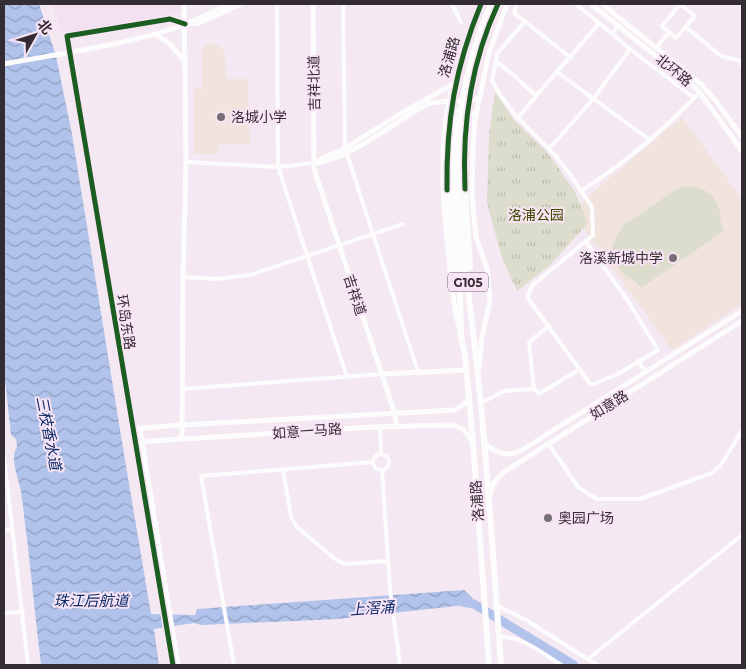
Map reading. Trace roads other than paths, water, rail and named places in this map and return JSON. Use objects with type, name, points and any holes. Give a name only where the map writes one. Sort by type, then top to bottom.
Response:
[{"type":"highway","points":[[478,373],[456,190],[447,144],[453,92],[462,56],[480,4]]},
{"type":"highway","points":[[461,338],[454,146],[467,58],[473,36],[486,4]]},
{"type":"highway","points":[[456,190],[458,146],[466,86],[477,37],[491,4]]},
{"type":"highway","points":[[456,190],[464,144],[469,96],[481,47],[498,4]]},
{"type":"highway","name":"洛浦路","points":[[461,338],[469,398],[486,615],[488,665]]},
{"type":"highway","name":"洛浦路","points":[[478,373],[501,665]]},
{"type":"main road","points":[[182,439],[186,162],[184,4]]},
{"type":"main road","points":[[4,64],[155,34],[185,24],[229,4]]},
{"type":"main road","points":[[185,24],[199,23],[241,4]]},
{"type":"main road","name":"吉祥北道","points":[[313,4],[313,163]]},
{"type":"main road","name":"洛浦路","points":[[461,338],[453,300],[446,225],[444,173],[446,118],[457,67],[470,27],[480,4]]},
{"type":"main road","name":"洛浦路","points":[[478,373],[482,337],[490,301],[487,269],[476,237],[472,197],[475,119],[492,41],[507,4]]},
{"type":"main road","name":"北环路","points":[[591,4],[700,92],[742,151]]},
{"type":"main road","name":"北环路","points":[[602,4],[707,89],[742,137]]},
{"type":"main road","points":[[155,34],[170,44],[185,61]]},
{"type":"main road","points":[[457,67],[485,73]]},
{"type":"main road","points":[[345,151],[400,114],[453,84]]},
{"type":"main road","points":[[313,163],[325,162],[436,101],[466,102],[480,98]]},
{"type":"main road","points":[[446,118],[457,111],[474,114],[475,119]]},
{"type":"main road","name":"吉祥道","points":[[313,163],[395,414],[396,427]]},
{"type":"main road","name":"如意路","points":[[484,443],[504,455],[517,453],[742,310]]},
{"type":"main road","name":"如意路","points":[[488,500],[493,484],[499,476],[742,321]]},
{"type":"main road","points":[[382,374],[466,370]]},
{"type":"main road","name":"如意一马路","points":[[132,430],[181,425],[455,410],[469,398]]},
{"type":"main road","name":"如意一马路","points":[[135,442],[380,427],[452,425],[463,429],[472,441]]},
{"type":"main road","points":[[140,429],[169,630],[172,665]]},
{"type":"main road","name":"环岛东路","points":[[132,430],[166,611]]},
{"type":"main road","points":[[169,630],[178,665]]},
{"type":"street","points":[[277,4],[278,167],[347,377]]},
{"type":"street","points":[[343,4],[345,151],[418,372]]},
{"type":"street","points":[[452,4],[461,22]]},
{"type":"street","points":[[518,4],[514,13],[571,58]]},
{"type":"street","points":[[576,4],[693,97],[692,100]]},
{"type":"street","points":[[680,4],[695,16],[686,27],[676,38],[662,26],[680,4]]},
{"type":"street","name":"环岛东路","points":[[132,430],[67,36],[170,19],[185,24]]},
{"type":"street","points":[[525,21],[497,54],[492,81],[500,95],[518,118],[549,149],[570,174],[592,207],[594,235],[532,286],[527,296],[591,385],[618,374],[658,350],[628,301],[586,242]]},
{"type":"street","points":[[518,118],[599,23]]},
{"type":"street","points":[[612,34],[618,26]]},
{"type":"street","points":[[686,27],[721,56],[741,61],[742,67]]},
{"type":"street","points":[[656,48],[669,32]]},
{"type":"street","points":[[549,149],[594,98],[630,48]]},
{"type":"street","points":[[496,61],[518,78],[536,96]]},
{"type":"street","points":[[557,72],[650,140]]},
{"type":"street","points":[[581,191],[602,178],[650,140],[700,92]]},
{"type":"street","points":[[186,162],[278,167],[313,163]]},
{"type":"street","points":[[183,277],[216,279],[250,275],[403,224]]},
{"type":"street","points":[[534,389],[529,342],[549,326]]},
{"type":"street","points":[[638,361],[645,371]]},
{"type":"street","points":[[481,403],[504,391],[534,389],[540,394],[580,368]]},
{"type":"street","points":[[182,389],[382,374]]},
{"type":"street","points":[[380,427],[381,453]]},
{"type":"street","points":[[548,443],[578,487],[597,500],[613,500],[640,498],[712,473],[720,466],[742,431]]},
{"type":"street","points":[[381,453],[387,456],[390,461],[388,468],[382,470],[375,468],[373,462],[375,456],[381,453]]},
{"type":"street","points":[[4,457],[28,665]]},
{"type":"street","points":[[234,665],[201,476],[373,462]]},
{"type":"street","points":[[283,469],[291,517],[297,527],[335,559],[345,564],[388,562]]},
{"type":"street","points":[[382,470],[390,594],[400,665]]},
{"type":"street","points":[[4,530],[12,530]]},
{"type":"street","points":[[588,659],[742,535]]},
{"type":"street","points":[[496,606],[526,620],[597,665]]},
{"type":"street","points":[[4,613],[23,612]]},
{"type":"street","points":[[499,637],[508,637],[536,649],[561,665]]},
{"type":"water","name":"珠江后航道","points":[[4,4],[39,4],[56,56],[72,134],[151,614],[195,615],[197,609],[464,590],[472,597],[474,604],[338,619],[201,625],[194,623],[154,629],[159,665],[41,665],[24,513],[14,463],[17,447],[16,439],[11,435],[4,371]]},
{"type":"waterway","name":"上滘涌","points":[[462,602],[474,604],[574,665]]},
{"type":"place","name":"洛城小学","points":[[221,117]]},
{"type":"place","name":"洛溪新城中学","points":[[673,258]]},
{"type":"place","name":"奥园广场","points":[[548,518]]},
{"type":"park label","name":"洛浦公园","points":[[536,215]]},
{"type":"water label","name":"三枝香水道","points":[[49,433]]}]
